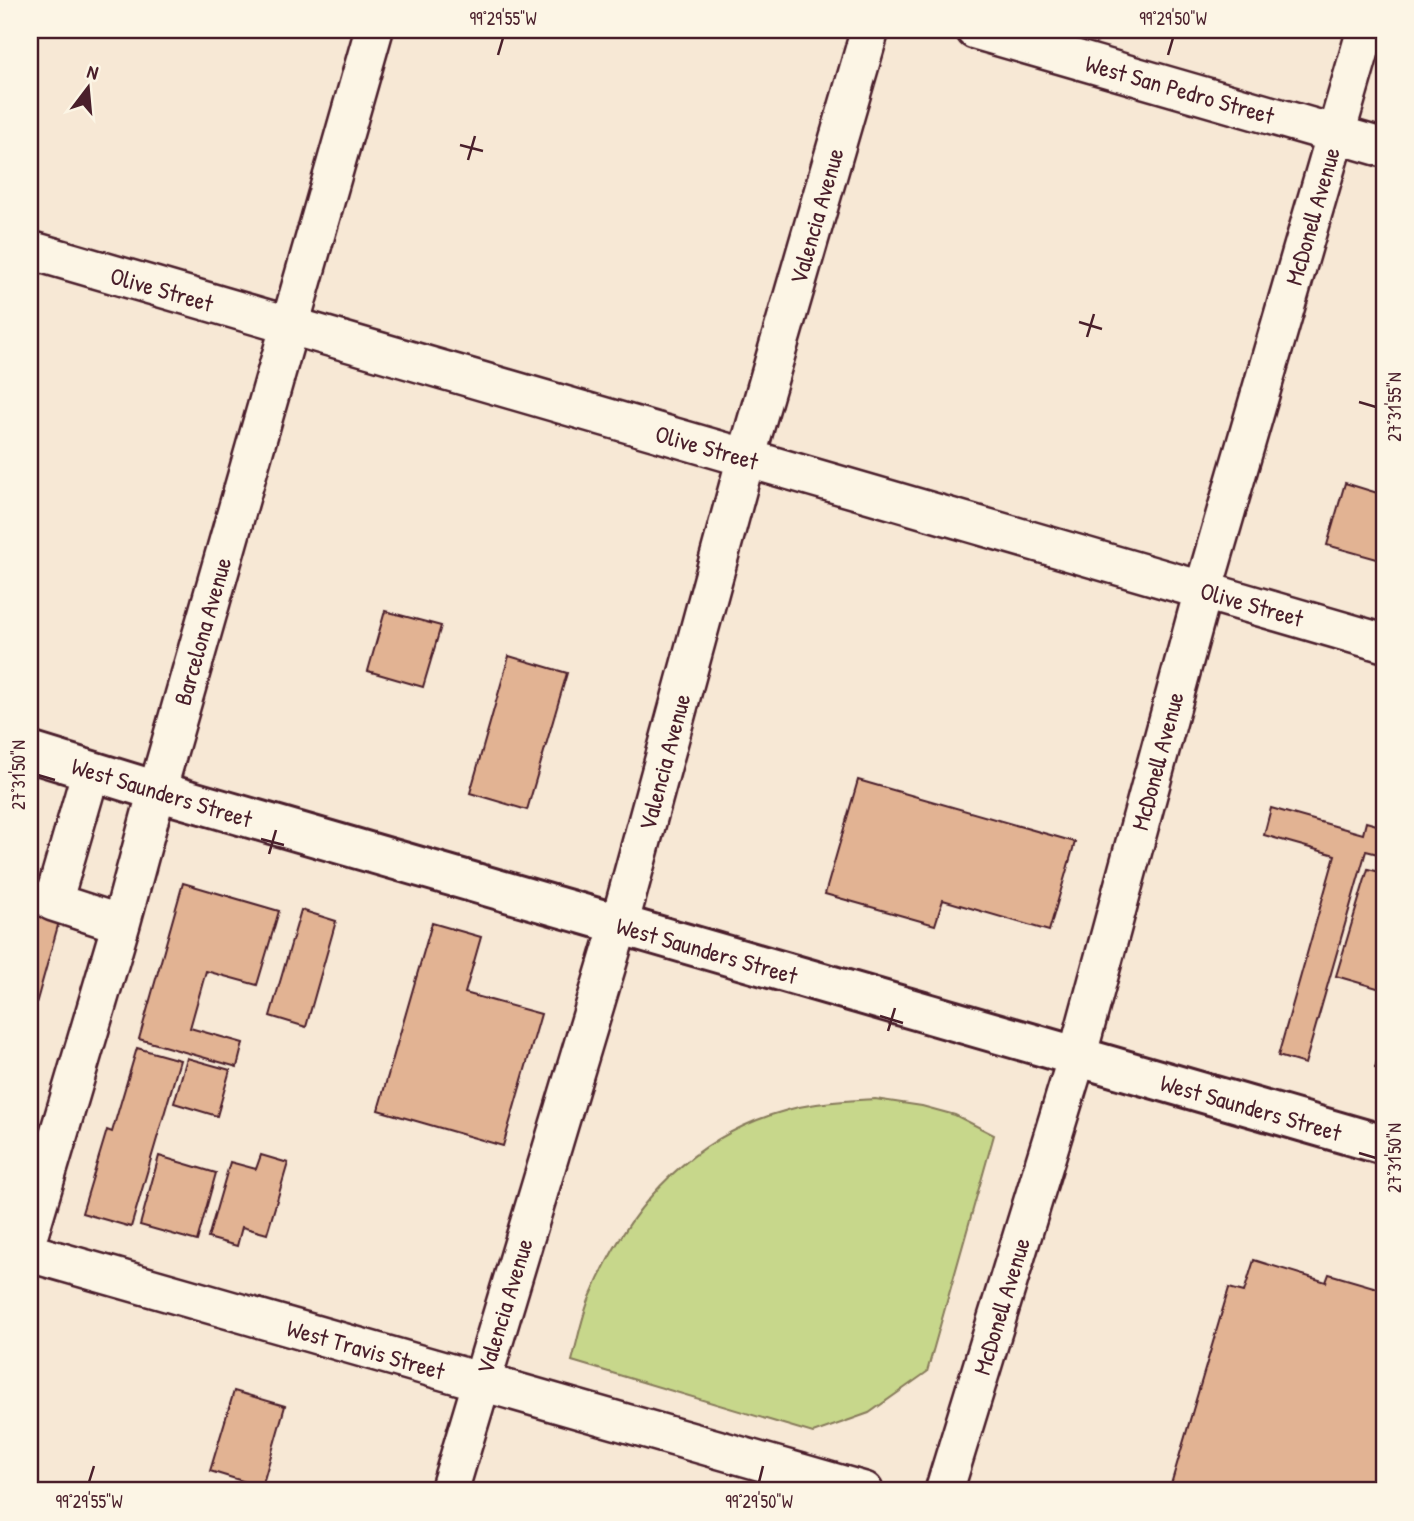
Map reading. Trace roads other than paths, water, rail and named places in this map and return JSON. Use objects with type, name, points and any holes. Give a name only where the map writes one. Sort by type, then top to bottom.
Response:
[{"type":"main road","name":"West Saunders Street","points":[[30,752],[1384,1145]]},
{"type":"street","name":"Barcelona Avenue","points":[[30,1231],[121,924],[374,30]]},
{"type":"street","name":"Valencia Avenue","points":[[449,1491],[619,925],[746,458],[870,30]]},
{"type":"street","name":"West San Pedro Street","points":[[975,30],[1384,148]]},
{"type":"street","name":"McDonell Avenue","points":[[944,1491],[1077,1057],[1203,590],[1366,30]]},
{"type":"street","name":"Olive Street","points":[[30,250],[1384,643]]},
{"type":"street","points":[[90,771],[53,902],[121,924]]},
{"type":"street","name":"West Travis Street","points":[[30,1253],[864,1491]]}]
